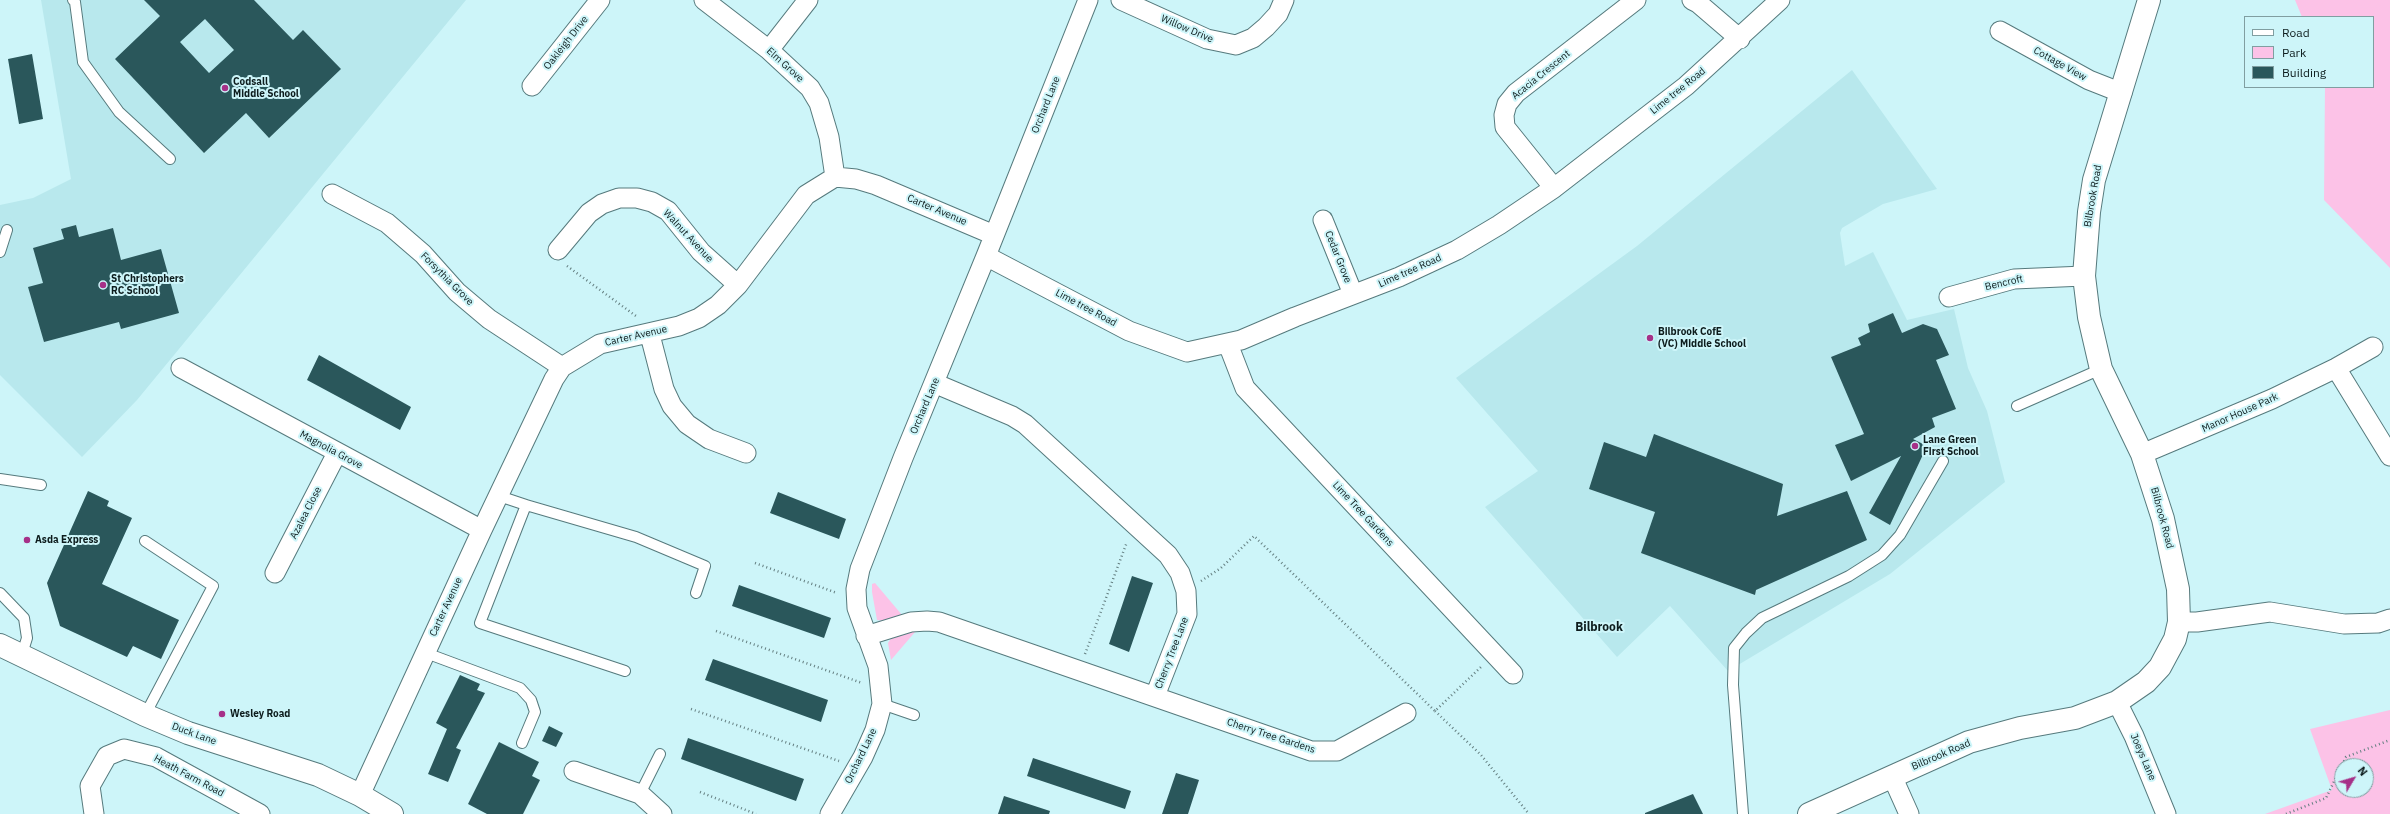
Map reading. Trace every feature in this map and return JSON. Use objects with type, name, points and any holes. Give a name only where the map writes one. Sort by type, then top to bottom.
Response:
[{"type":"street","name":"Oakleigh Drive","points":[[532,86],[600,0]]},
{"type":"street","name":"Elm Grove","points":[[704,0],[797,73],[810,88],[819,103],[829,137],[835,177]]},
{"type":"street","points":[[769,50],[808,0]]},
{"type":"street","name":"Orchard Lane","points":[[830,814],[863,756],[875,730],[882,704],[878,666],[866,636],[858,608],[856,590],[860,569],[1088,0]]},
{"type":"street","name":"Willow Drive","points":[[1121,0],[1207,39],[1236,45],[1253,38],[1266,28],[1278,14],[1284,0]]},
{"type":"street","name":"Acacia Crescent","points":[[1554,188],[1505,127],[1504,114],[1507,104],[1516,93],[1636,0]]},
{"type":"street","points":[[1692,0],[1698,3],[1740,39]]},
{"type":"street","name":"Lime tree Road","points":[[986,256],[1129,331],[1186,352],[1228,344],[1399,277],[1457,250],[1517,213],[1554,188],[1686,86],[1740,39],[1780,0]]},
{"type":"street","name":"Bilbrook Road","points":[[1809,814],[1892,776],[1988,736],[2075,718],[2117,702],[2133,692],[2160,667],[2175,639],[2179,622],[2178,589],[2172,556],[2154,487],[2142,454],[2102,369],[2089,317],[2084,276],[2089,212],[2094,180],[2122,93],[2149,0]]},
{"type":"street","name":"Cottage View","points":[[2000,31],[2089,80],[2122,93]]},
{"type":"street","name":"Carter Avenue","points":[[360,795],[482,530],[554,379],[562,367],[580,354],[600,344],[650,335],[698,318],[718,305],[738,285],[806,195],[835,177],[856,179],[876,185],[994,234]]},
{"type":"street","name":"Forsythia Grove","points":[[332,194],[387,223],[423,254],[457,292],[489,318],[562,367]]},
{"type":"street","name":"Walnut Avenue","points":[[558,250],[589,213],[602,204],[619,198],[636,198],[652,202],[668,211],[700,252],[738,285]]},
{"type":"street","name":"Cedar Grove","points":[[1324,220],[1353,294]]},
{"type":"street","name":"Bencroft","points":[[1949,297],[2014,279],[2084,276]]},
{"type":"street","points":[[650,335],[664,389],[672,406],[687,424],[709,439],[746,453]]},
{"type":"street","name":"Lime Tree Gardens","points":[[1228,344],[1245,388],[1513,674]]},
{"type":"street","name":"Manor House Park","points":[[2142,454],[2272,399],[2336,368],[2374,347]]},
{"type":"street","name":"Magnolia Grove","points":[[181,368],[482,530]]},
{"type":"street","points":[[2336,368],[2390,456]]},
{"type":"street","name":"Cherry Tree Lane","points":[[866,636],[911,622],[939,622],[1155,696],[1185,622],[1186,591],[1180,573],[1168,555],[1039,435],[1012,416],[934,383]]},
{"type":"street","name":"Azalea Close","points":[[275,573],[337,453]]},
{"type":"street","points":[[2179,622],[2216,620],[2270,612],[2344,624],[2378,623],[2390,619]]},
{"type":"street","name":"Duck Lane","points":[[0,645],[22,654],[145,715],[188,733],[318,775],[360,795],[392,814]]},
{"type":"street","name":"Cherry Tree Gardens","points":[[1155,696],[1311,751],[1324,752],[1337,751],[1406,713]]},
{"type":"street","name":"Joeys Lane","points":[[2117,702],[2134,736],[2166,814]]},
{"type":"street","name":"Heath Farm Road","points":[[94,814],[90,786],[107,756],[124,749],[156,757],[260,814]]},
{"type":"street","points":[[574,771],[640,794],[662,814]]},
{"type":"street","points":[[1892,776],[1909,814]]},
{"type":"lane","points":[[73,0],[75,2],[83,62],[119,112],[170,159]]},
{"type":"lane","points":[[0,252],[7,230]]},
{"type":"lane","points":[[2017,406],[2102,369]]},
{"type":"lane","points":[[1743,814],[1733,685],[1734,648],[1762,618],[1849,576],[1882,555],[1900,535],[1943,461]]},
{"type":"lane","points":[[0,479],[41,485]]},
{"type":"lane","points":[[499,496],[636,537],[705,566],[696,593]]},
{"type":"lane","points":[[526,505],[480,623],[625,671]]},
{"type":"lane","points":[[145,715],[213,586],[146,542]]},
{"type":"lane","points":[[0,593],[24,618],[27,638],[22,654]]},
{"type":"lane","points":[[426,653],[520,688],[531,700],[535,712],[522,743]]},
{"type":"lane","points":[[882,704],[914,715]]},
{"type":"lane","points":[[640,794],[660,754]]},
{"type":"path","points":[[558,250],[554,256],[647,324],[650,335]]},
{"type":"path","points":[[1186,591],[1221,568],[1254,536],[1481,755],[1529,814]]},
{"type":"path","points":[[1083,660],[1127,541]]},
{"type":"path","points":[[755,564],[845,596]]},
{"type":"path","points":[[716,631],[870,686]]},
{"type":"path","points":[[1435,711],[1494,654]]},
{"type":"path","points":[[691,709],[844,763]]},
{"type":"path","points":[[2286,814],[2326,798],[2346,757],[2390,740]]},
{"type":"path","points":[[700,792],[756,814]]},
{"type":"shaded area","name":"Codsall Middle School","points":[[41,0],[466,0],[137,400],[82,457],[0,375],[0,205],[33,198],[71,179]]},
{"type":"shaded area","name":"Bilbrook CofE (VC) Middle School","points":[[1852,70],[1937,189],[1883,204],[1842,228],[1840,233],[1845,266],[1873,252],[1907,320],[1954,309],[1968,368],[1987,411],[2005,482],[1890,574],[1728,671],[1670,606],[1617,657],[1485,507],[1538,471],[1456,378],[1637,246]]},
{"type":"green space","points":[[2295,0],[2390,0],[2390,268],[2324,200],[2325,88],[2374,88],[2374,16],[2302,16]]},
{"type":"green space","points":[[875,583],[902,615],[885,621],[877,620],[872,592],[872,584]]},
{"type":"green space","points":[[913,630],[915,632],[891,660],[888,643],[892,637]]},
{"type":"green space","points":[[2390,710],[2390,814],[2265,814],[2332,790],[2310,729]]},
{"type":"building","points":[[144,0],[254,0],[293,40],[303,30],[341,69],[269,138],[246,113],[204,153],[115,59],[160,16]],"holes":[[[205,19],[234,50],[209,73],[180,42]]]},
{"type":"building","points":[[32,54],[43,119],[19,124],[8,59]]},
{"type":"building","name":"St Christophers RC School","points":[[76,225],[79,237],[113,228],[121,260],[161,249],[179,313],[121,329],[119,322],[44,342],[28,287],[43,283],[33,248],[64,239],[61,229]]},
{"type":"building","points":[[1893,313],[1902,333],[1923,324],[1937,329],[1949,355],[1936,360],[1956,409],[1932,418],[1935,427],[1913,439],[1927,446],[1890,525],[1869,513],[1901,456],[1851,481],[1835,445],[1864,434],[1831,357],[1861,345],[1858,338],[1870,332],[1868,324]]},
{"type":"building","points":[[319,355],[411,407],[400,430],[307,380]]},
{"type":"building","points":[[1654,434],[1783,484],[1777,516],[1847,491],[1867,540],[1756,590],[1755,595],[1641,553],[1655,512],[1589,489],[1604,442],[1646,457]]},
{"type":"building","points":[[88,491],[109,501],[107,506],[132,518],[102,584],[179,620],[161,659],[133,646],[127,657],[60,626],[47,583]]},
{"type":"building","points":[[778,492],[846,519],[839,539],[770,513]]},
{"type":"building","points":[[1132,576],[1153,583],[1129,652],[1109,644]]},
{"type":"building","points":[[739,585],[831,618],[824,638],[732,606]]},
{"type":"building","points":[[713,659],[828,700],[821,722],[705,680]]},
{"type":"building","points":[[460,675],[480,684],[477,690],[485,693],[456,748],[461,750],[448,782],[428,774],[447,729],[436,723]]},
{"type":"building","points":[[549,726],[563,733],[556,747],[542,741]]},
{"type":"building","points":[[688,738],[804,779],[796,801],[681,759]]},
{"type":"building","points":[[499,742],[539,762],[532,776],[540,780],[523,814],[487,814],[468,804]]},
{"type":"building","points":[[1033,758],[1131,791],[1125,809],[1027,776]]},
{"type":"building","points":[[1176,773],[1199,780],[1188,814],[1162,814]]},
{"type":"building","points":[[1693,794],[1703,814],[1645,814],[1645,813]]},
{"type":"building","points":[[1004,796],[1050,811],[1049,814],[998,814]]},
{"type":"place","name":"Codsall Middle School","points":[[225,88]]},
{"type":"place","name":"St Christophers RC School","points":[[103,285]]},
{"type":"place","name":"Bilbrook CofE (VC) Middle School","points":[[1650,338]]},
{"type":"place","name":"Lane Green First School","points":[[1915,446]]},
{"type":"place","name":"Asda Express","points":[[27,540]]},
{"type":"place","name":"Wesley Road","points":[[222,714]]},
{"type":"district","name":"Bilbrook","points":[[1599,628]]}]
